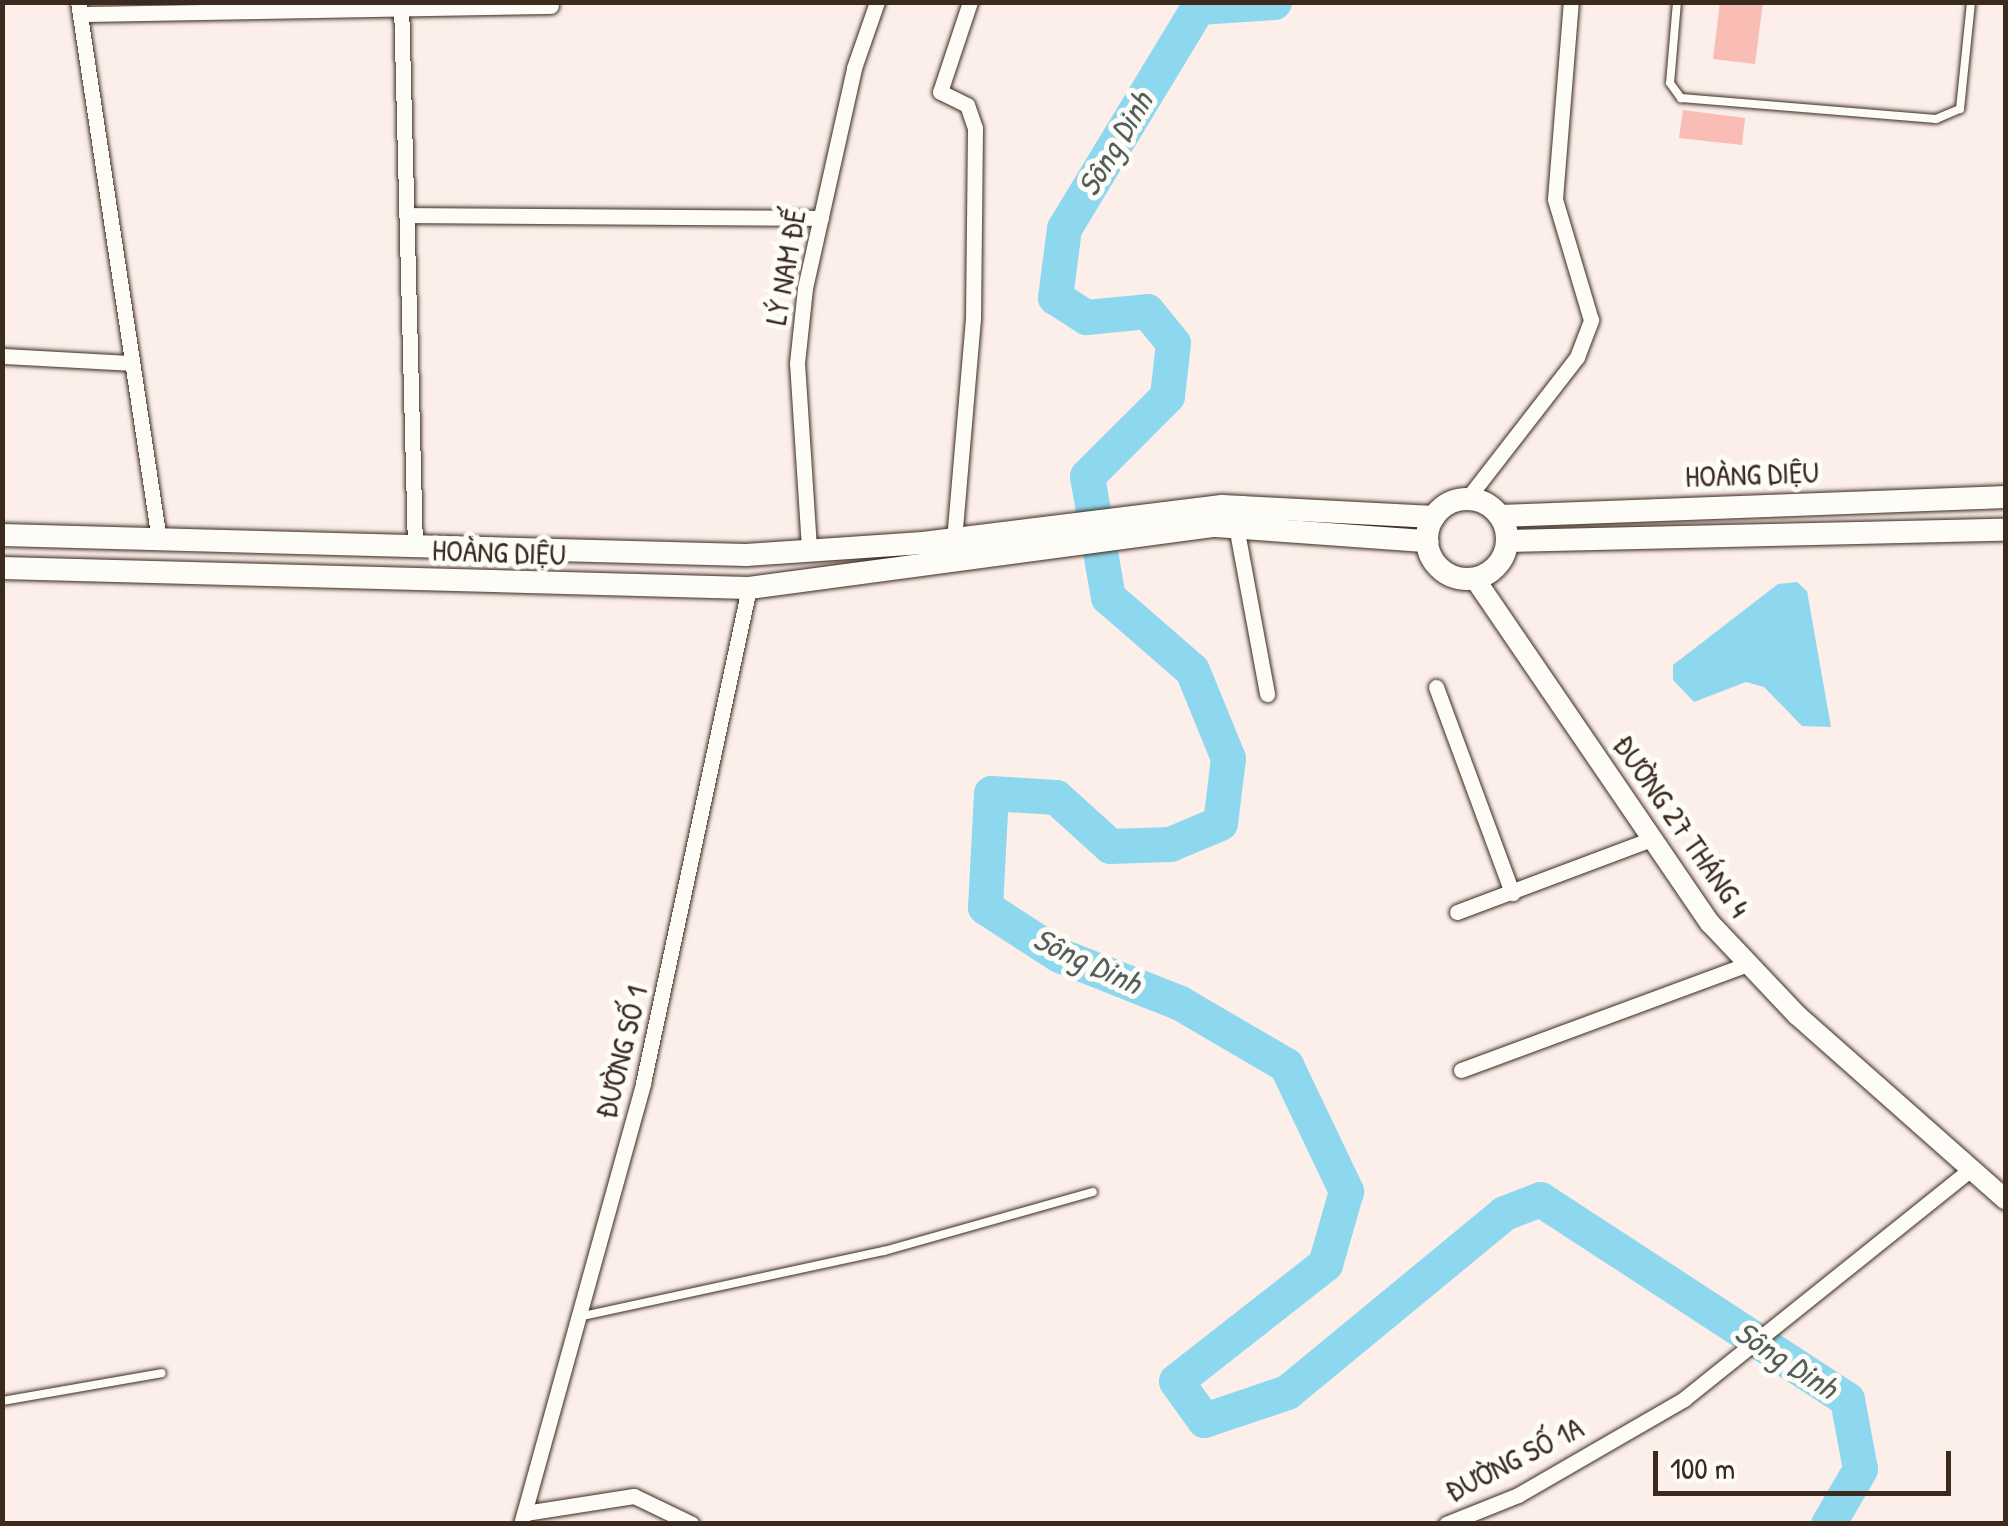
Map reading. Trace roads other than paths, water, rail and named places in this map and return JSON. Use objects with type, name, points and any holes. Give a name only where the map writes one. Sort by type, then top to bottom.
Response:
[{"type":"main road","name":"HOÀNG DIỆU","points":[[1500,516],[2006,498]]},
{"type":"main road","points":[[1150,524],[1260,506],[1434,517],[1467,499],[1500,516],[1507,541],[1498,565],[1475,579],[1442,571],[1426,541],[1434,517]]},
{"type":"main road","name":"HOÀNG DIỆU","points":[[2,535],[746,555],[1150,524]]},
{"type":"main road","name":"HOÀNG DIỆU","points":[[2,568],[750,588],[993,560],[1150,524]]},
{"type":"main road","points":[[1150,524],[1236,526],[1426,541]]},
{"type":"main road","points":[[1507,541],[2006,530]]},
{"type":"main road","points":[[384,579],[385,546]]},
{"type":"street","name":"LÝ NAM ĐẾ","points":[[809,548],[797,363],[821,218],[876,2]]},
{"type":"street","points":[[954,540],[973,319],[975,128],[967,105],[940,92],[970,2]]},
{"type":"street","points":[[1467,499],[1577,357],[1591,320],[1554,198],[1571,2]]},
{"type":"street","points":[[401,6],[415,546]]},
{"type":"street","points":[[159,540],[79,8],[551,6]]},
{"type":"street","points":[[406,215],[821,218]]},
{"type":"street","points":[[2,356],[131,364]]},
{"type":"street","points":[[1236,526],[1268,694]]},
{"type":"street","name":"ĐƯỜNG 27 THÁNG 4","points":[[1475,579],[1651,839],[1747,964],[2006,1200]]},
{"type":"street","name":"ĐƯỜNG SỐ 1","points":[[523,1518],[692,881],[750,588]]},
{"type":"street","points":[[1436,687],[1512,893]]},
{"type":"street","points":[[1457,912],[1651,839]]},
{"type":"street","points":[[1460,1070],[1747,964]]},
{"type":"street","name":"ĐƯỜNG SỐ 1A","points":[[1446,1524],[1518,1494],[1684,1399],[1789,1309],[1971,1169]]},
{"type":"street","points":[[523,1518],[634,1496],[692,1524]]},
{"type":"lane","points":[[1677,2],[1675,96],[1936,120],[1960,109],[1971,2]]},
{"type":"lane","points":[[578,1317],[884,1251],[1093,1192]]},
{"type":"lane","points":[[2,1401],[162,1373]]},
{"type":"water","points":[[1797,582],[1807,591],[1831,727],[1802,726],[1764,687],[1746,682],[1694,702],[1673,680],[1673,665],[1778,584]]},
{"type":"waterway","name":"Sông Dinh","points":[[1274,2],[1198,7],[1064,228],[1055,297],[1086,317],[1147,311],[1173,343],[1167,396],[1087,476],[1108,597],[1192,670],[1228,758],[1220,823],[1170,844],[1110,846],[1056,797],[991,793],[985,907],[1059,955],[1180,1003],[1286,1065],[1346,1191],[1325,1264],[1176,1381],[1204,1420],[1287,1392],[1504,1213],[1540,1199],[1847,1399],[1860,1469],[1828,1524]]}]
